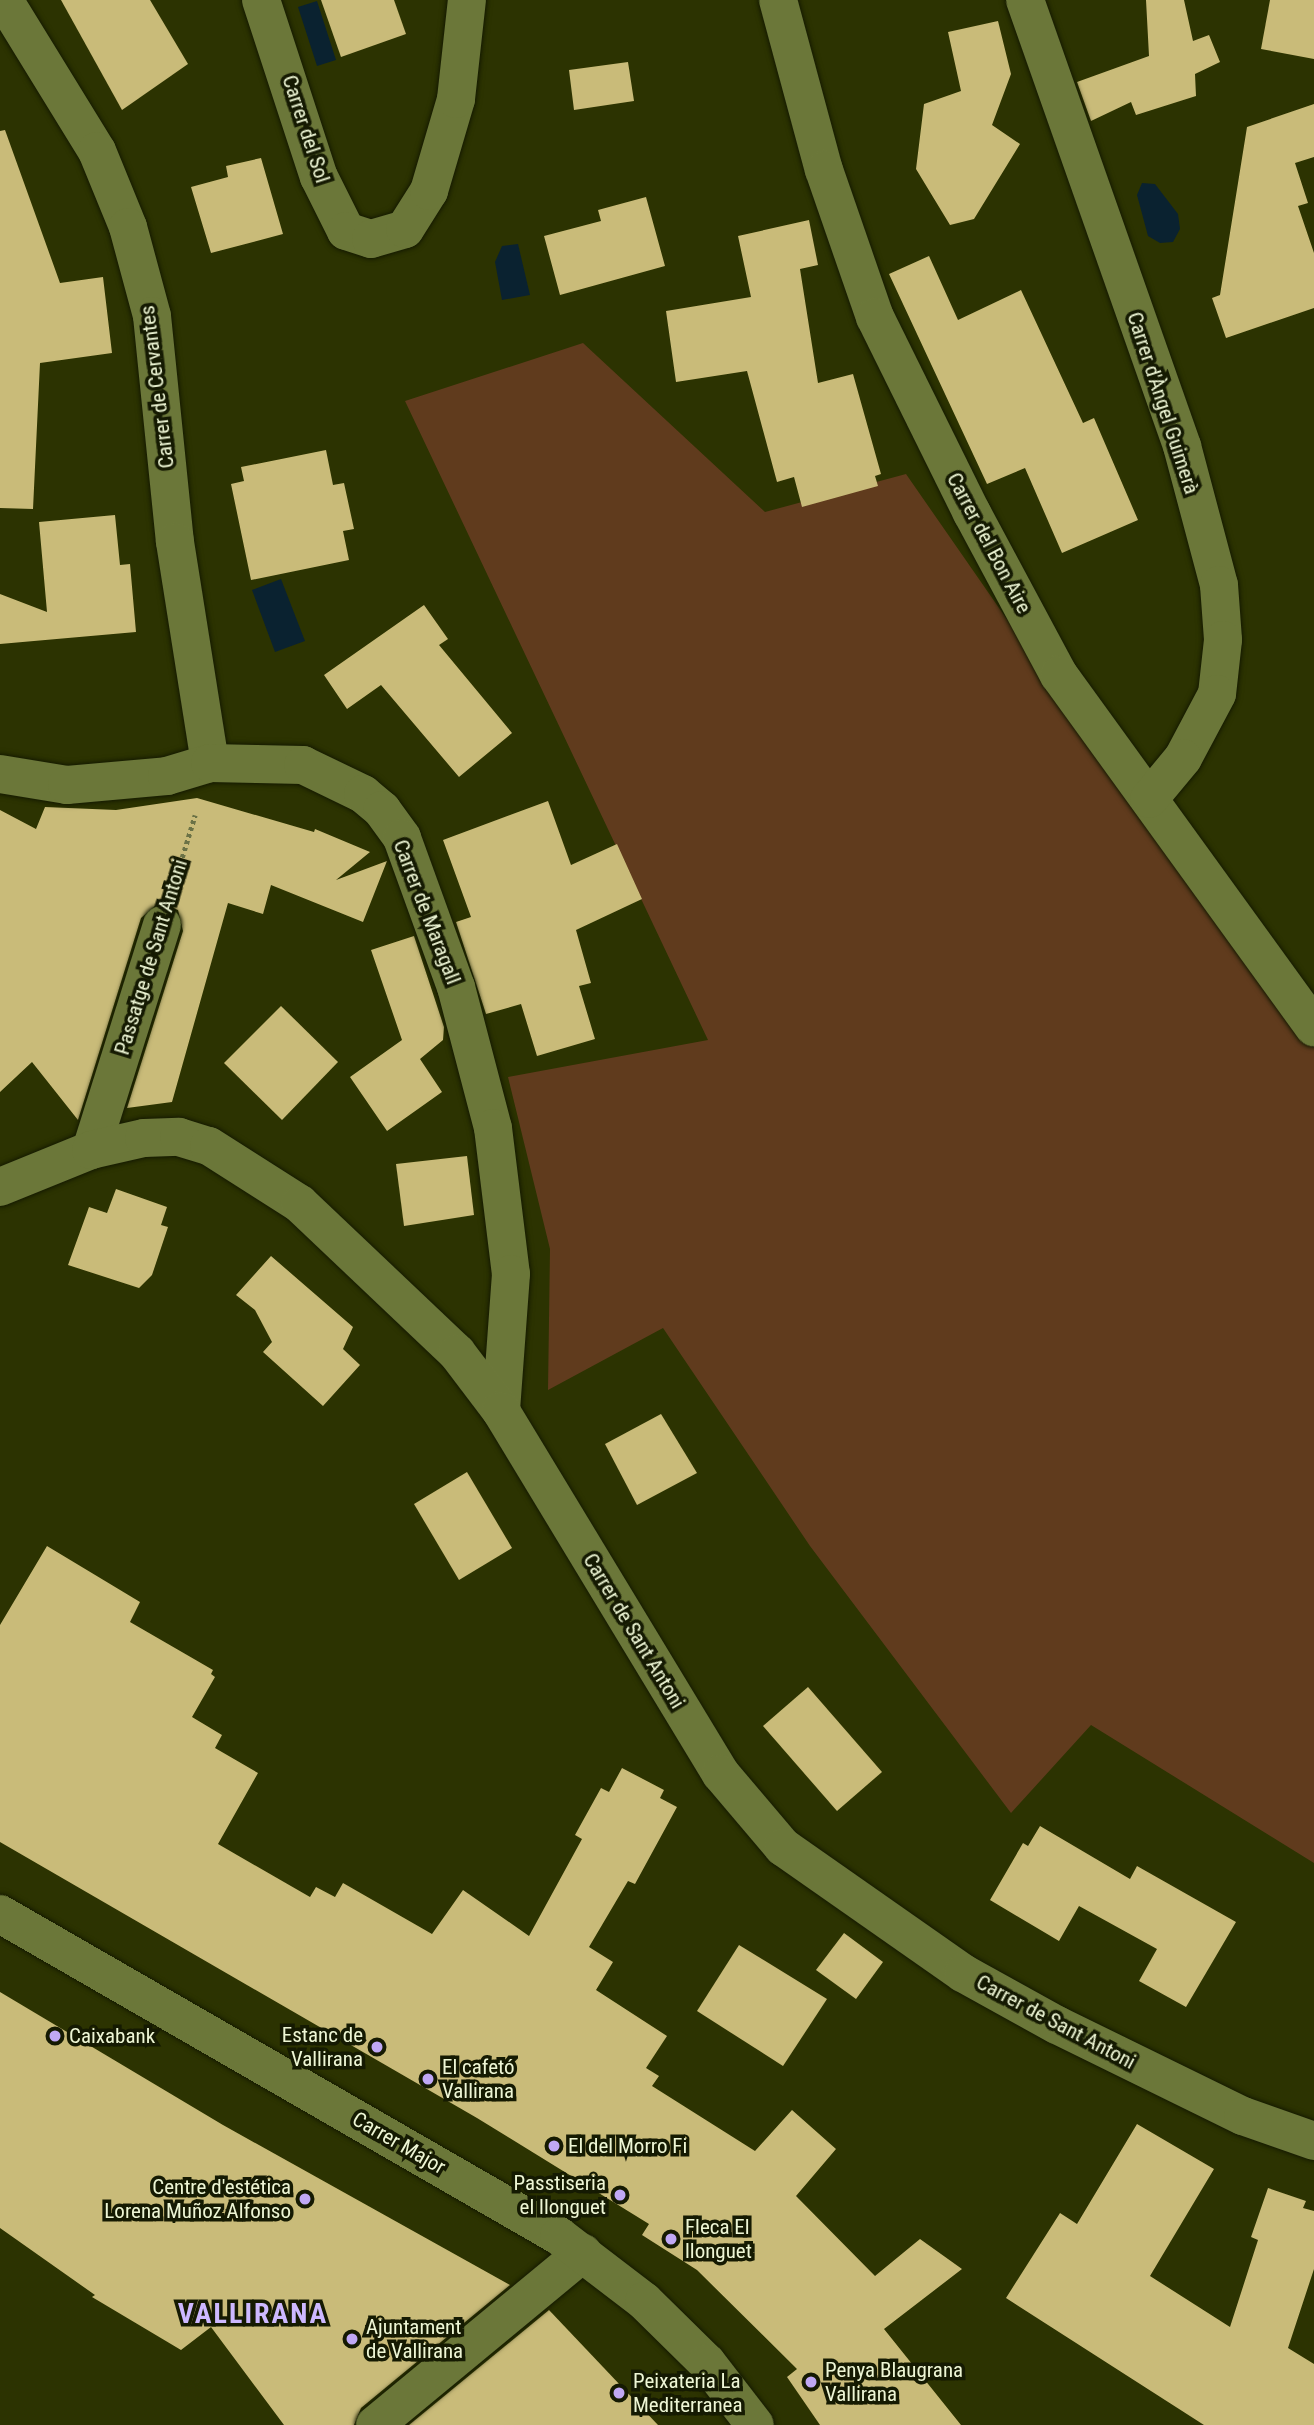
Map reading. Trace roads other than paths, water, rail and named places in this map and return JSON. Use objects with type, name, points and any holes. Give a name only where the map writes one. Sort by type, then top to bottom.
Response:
[{"type":"street","name":"Carrer de Cervantes","points":[[4,0],[97,151],[128,227],[152,316],[175,542],[210,763]]},
{"type":"street","name":"Carrer del Sol","points":[[261,0],[319,177],[346,231],[371,240],[405,229],[429,191],[456,99],[467,0]]},
{"type":"street","name":"Carrer del Bon Aire","points":[[778,0],[824,170],[875,317],[972,513],[1059,675],[1314,1027]]},
{"type":"street","name":"Carrer d'Àngel Guimerà","points":[[1025,0],[1182,446],[1219,584],[1223,640],[1217,694],[1183,758],[1149,799]]},
{"type":"street","name":"Carrer de Maragall","points":[[0,774],[66,785],[167,776],[210,763],[303,765],[363,794],[382,810],[402,838],[456,987],[493,1128],[511,1274],[501,1411]]},
{"type":"street","name":"Passatge de Sant Antoni","points":[[91,1150],[162,925]]},
{"type":"street","name":"Carrer de Sant Antoni","points":[[0,1187],[91,1150],[144,1138],[179,1137],[209,1146],[251,1170],[350,1247],[457,1353],[501,1411],[721,1774],[783,1847],[962,1973],[1057,2025],[1242,2116],[1314,2141]]},
{"type":"street","name":"Carrer Major","points":[[0,1914],[583,2253],[643,2301],[707,2363],[755,2425]]},
{"type":"street","points":[[375,2425],[583,2253]]},
{"type":"water","points":[[317,1],[336,60],[317,66],[298,7]]},
{"type":"water","points":[[1142,183],[1155,184],[1178,214],[1180,229],[1173,242],[1160,243],[1148,236],[1137,195]]},
{"type":"water","points":[[518,244],[530,295],[502,300],[495,262],[502,246]]},
{"type":"water","points":[[281,579],[305,641],[275,652],[252,590]]},
{"type":"place","name":"Caixabank","points":[[55,2036]]},
{"type":"place","name":"Estanc de Vallirana","points":[[377,2047]]},
{"type":"place","name":"El cafetó Vallirana","points":[[428,2079]]},
{"type":"place","name":"El del Morro Fi","points":[[554,2146]]},
{"type":"place","name":"Passtiseria el llonguet","points":[[620,2195]]},
{"type":"place","name":"Centre d'estética Lorena Muñoz Alfonso","points":[[305,2199]]},
{"type":"place","name":"Fleca El llonguet","points":[[671,2239]]},
{"type":"place","name":"Ajuntament de Vallirana","points":[[352,2339]]},
{"type":"place","name":"Penya Blaugrana Vallirana","points":[[811,2382]]},
{"type":"place","name":"Peixateria La Mediterranea","points":[[619,2393]]},
{"type":"district","name":"VALLIRANA","points":[[253,2314]]}]
